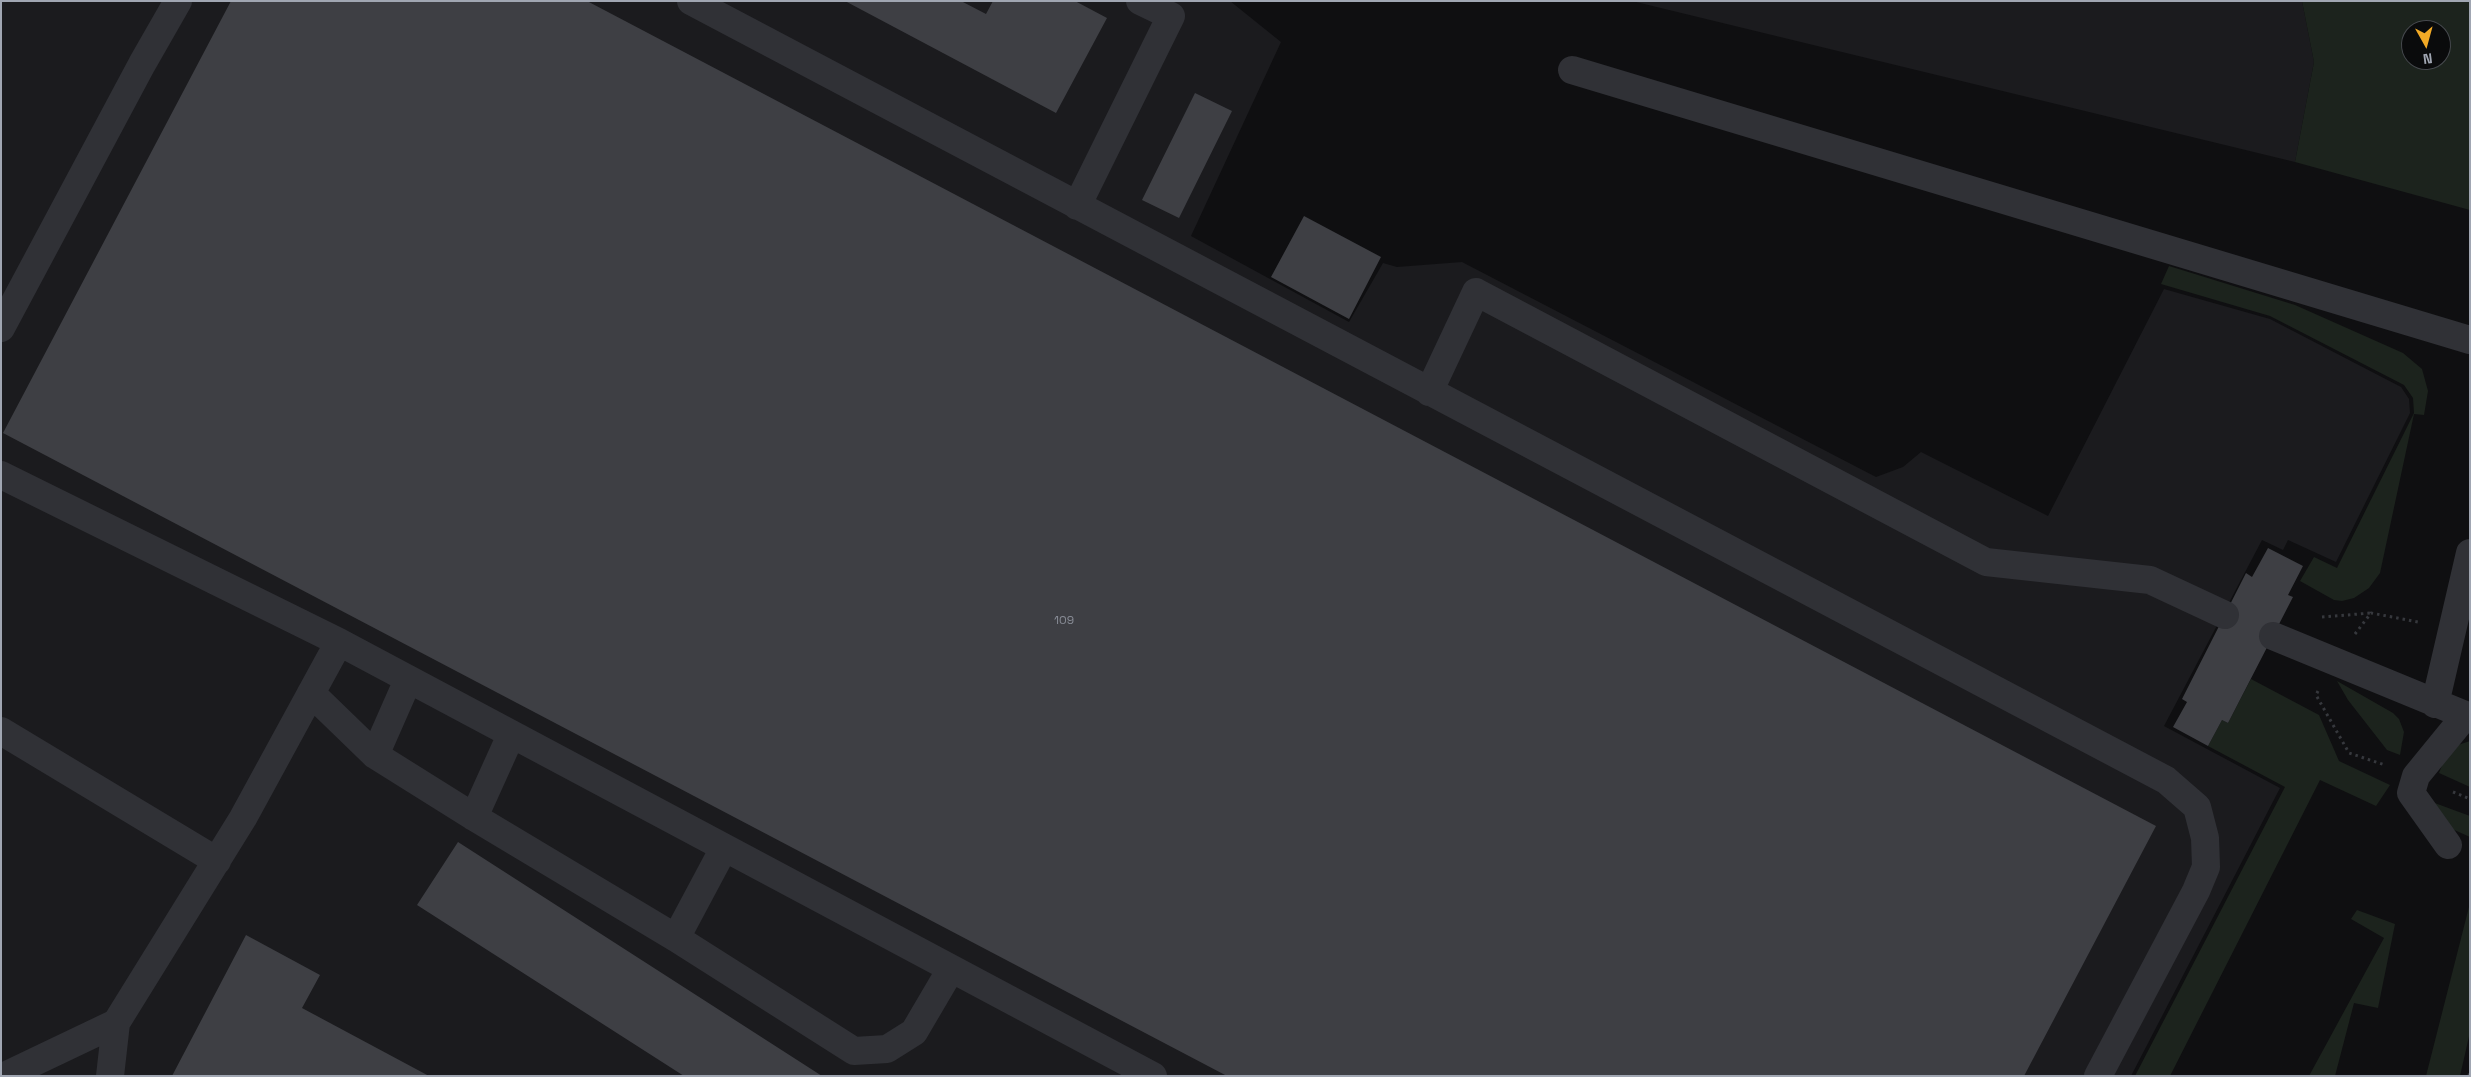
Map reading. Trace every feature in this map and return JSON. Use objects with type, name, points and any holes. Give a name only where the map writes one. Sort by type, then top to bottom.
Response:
[{"type":"lane","points":[[1,328],[142,64],[178,1]]},
{"type":"lane","points":[[691,1],[2166,780],[2196,807],[2205,838],[2206,867],[2196,891],[2098,1076]]},
{"type":"lane","points":[[1077,206],[1171,16],[1140,1]]},
{"type":"lane","points":[[1572,70],[2470,340]]},
{"type":"lane","points":[[1429,392],[1476,292],[1986,562],[2150,580],[2225,615]]},
{"type":"lane","points":[[1,475],[339,642],[1152,1076]]},
{"type":"lane","points":[[2435,704],[2470,553]]},
{"type":"lane","points":[[2273,636],[2468,717],[2416,776],[2411,793],[2448,845]]},
{"type":"lane","points":[[110,1076],[116,1023],[243,818],[339,642]]},
{"type":"lane","points":[[375,755],[408,680]]},
{"type":"lane","points":[[311,693],[375,755],[474,817],[676,938],[854,1051],[887,1049],[914,1032],[951,968]]},
{"type":"lane","points":[[1,732],[216,861]]},
{"type":"lane","points":[[474,817],[511,735]]},
{"type":"lane","points":[[676,938],[724,848]]},
{"type":"lane","points":[[5,1076],[116,1023]]},
{"type":"path","points":[[2319,618],[2372,613]]},
{"type":"path","points":[[2468,1076],[2470,1070]]},
{"type":"shaded area","points":[[1,1],[1230,1],[1281,42],[1191,236],[1349,322],[1383,263],[1397,267],[1462,262],[1876,477],[1903,467],[1921,452],[2048,516],[2164,289],[2270,319],[2401,387],[2409,399],[2410,413],[2336,562],[2288,540],[2283,550],[2262,540],[2164,726],[2280,788],[2131,1076],[1,1076]]},
{"type":"shaded area","points":[[1632,1],[2302,1],[2314,62],[2295,162]]},
{"type":"shaded area","points":[[2302,1],[2470,1],[2470,210],[2295,162],[2314,62]]},
{"type":"shaded area","points":[[2169,266],[2295,305],[2403,353],[2422,369],[2428,391],[2424,415],[2414,414],[2380,573],[2369,588],[2354,598],[2342,601],[2334,600],[2300,581],[2314,557],[2337,568],[2414,413],[2413,398],[2404,385],[2270,316],[2161,284]]},
{"type":"shaded area","points":[[2251,679],[2319,715],[2339,761],[2390,785],[2376,806],[2320,780],[2170,1076],[2135,1076],[2285,787],[2208,746],[2222,720],[2228,723]]},
{"type":"shaded area","points":[[2337,681],[2393,713],[2399,719],[2404,732],[2400,755],[2387,750],[2348,700]]},
{"type":"shaded area","points":[[2470,741],[2470,787],[2439,773],[2445,758],[2455,746]]},
{"type":"shaded area","points":[[2432,802],[2470,816],[2470,837],[2441,824]]},
{"type":"shaded area","points":[[2470,903],[2470,1032],[2460,1076],[2426,1076]]},
{"type":"shaded area","points":[[2357,910],[2395,924],[2378,1008],[2354,1003],[2335,1076],[2309,1076],[2384,938],[2351,919]]},
{"type":"building","points":[[231,1],[587,1],[2156,826],[2024,1076],[1227,1076],[3,433]]},
{"type":"building","points":[[845,1],[961,1],[986,14],[993,1],[1075,1],[1107,18],[1056,113]]},
{"type":"building","points":[[1195,93],[1232,111],[1179,218],[1142,200]]},
{"type":"building","points":[[1304,216],[1381,257],[1349,319],[1271,277]]},
{"type":"building","points":[[2268,548],[2303,566],[2288,595],[2293,597],[2228,723],[2222,720],[2208,746],[2173,727],[2187,702],[2182,699],[2246,573],[2252,577]]},
{"type":"building","points":[[458,842],[822,1076],[684,1076],[417,905]]},
{"type":"building","points":[[246,935],[320,975],[302,1008],[429,1076],[172,1076]]}]
